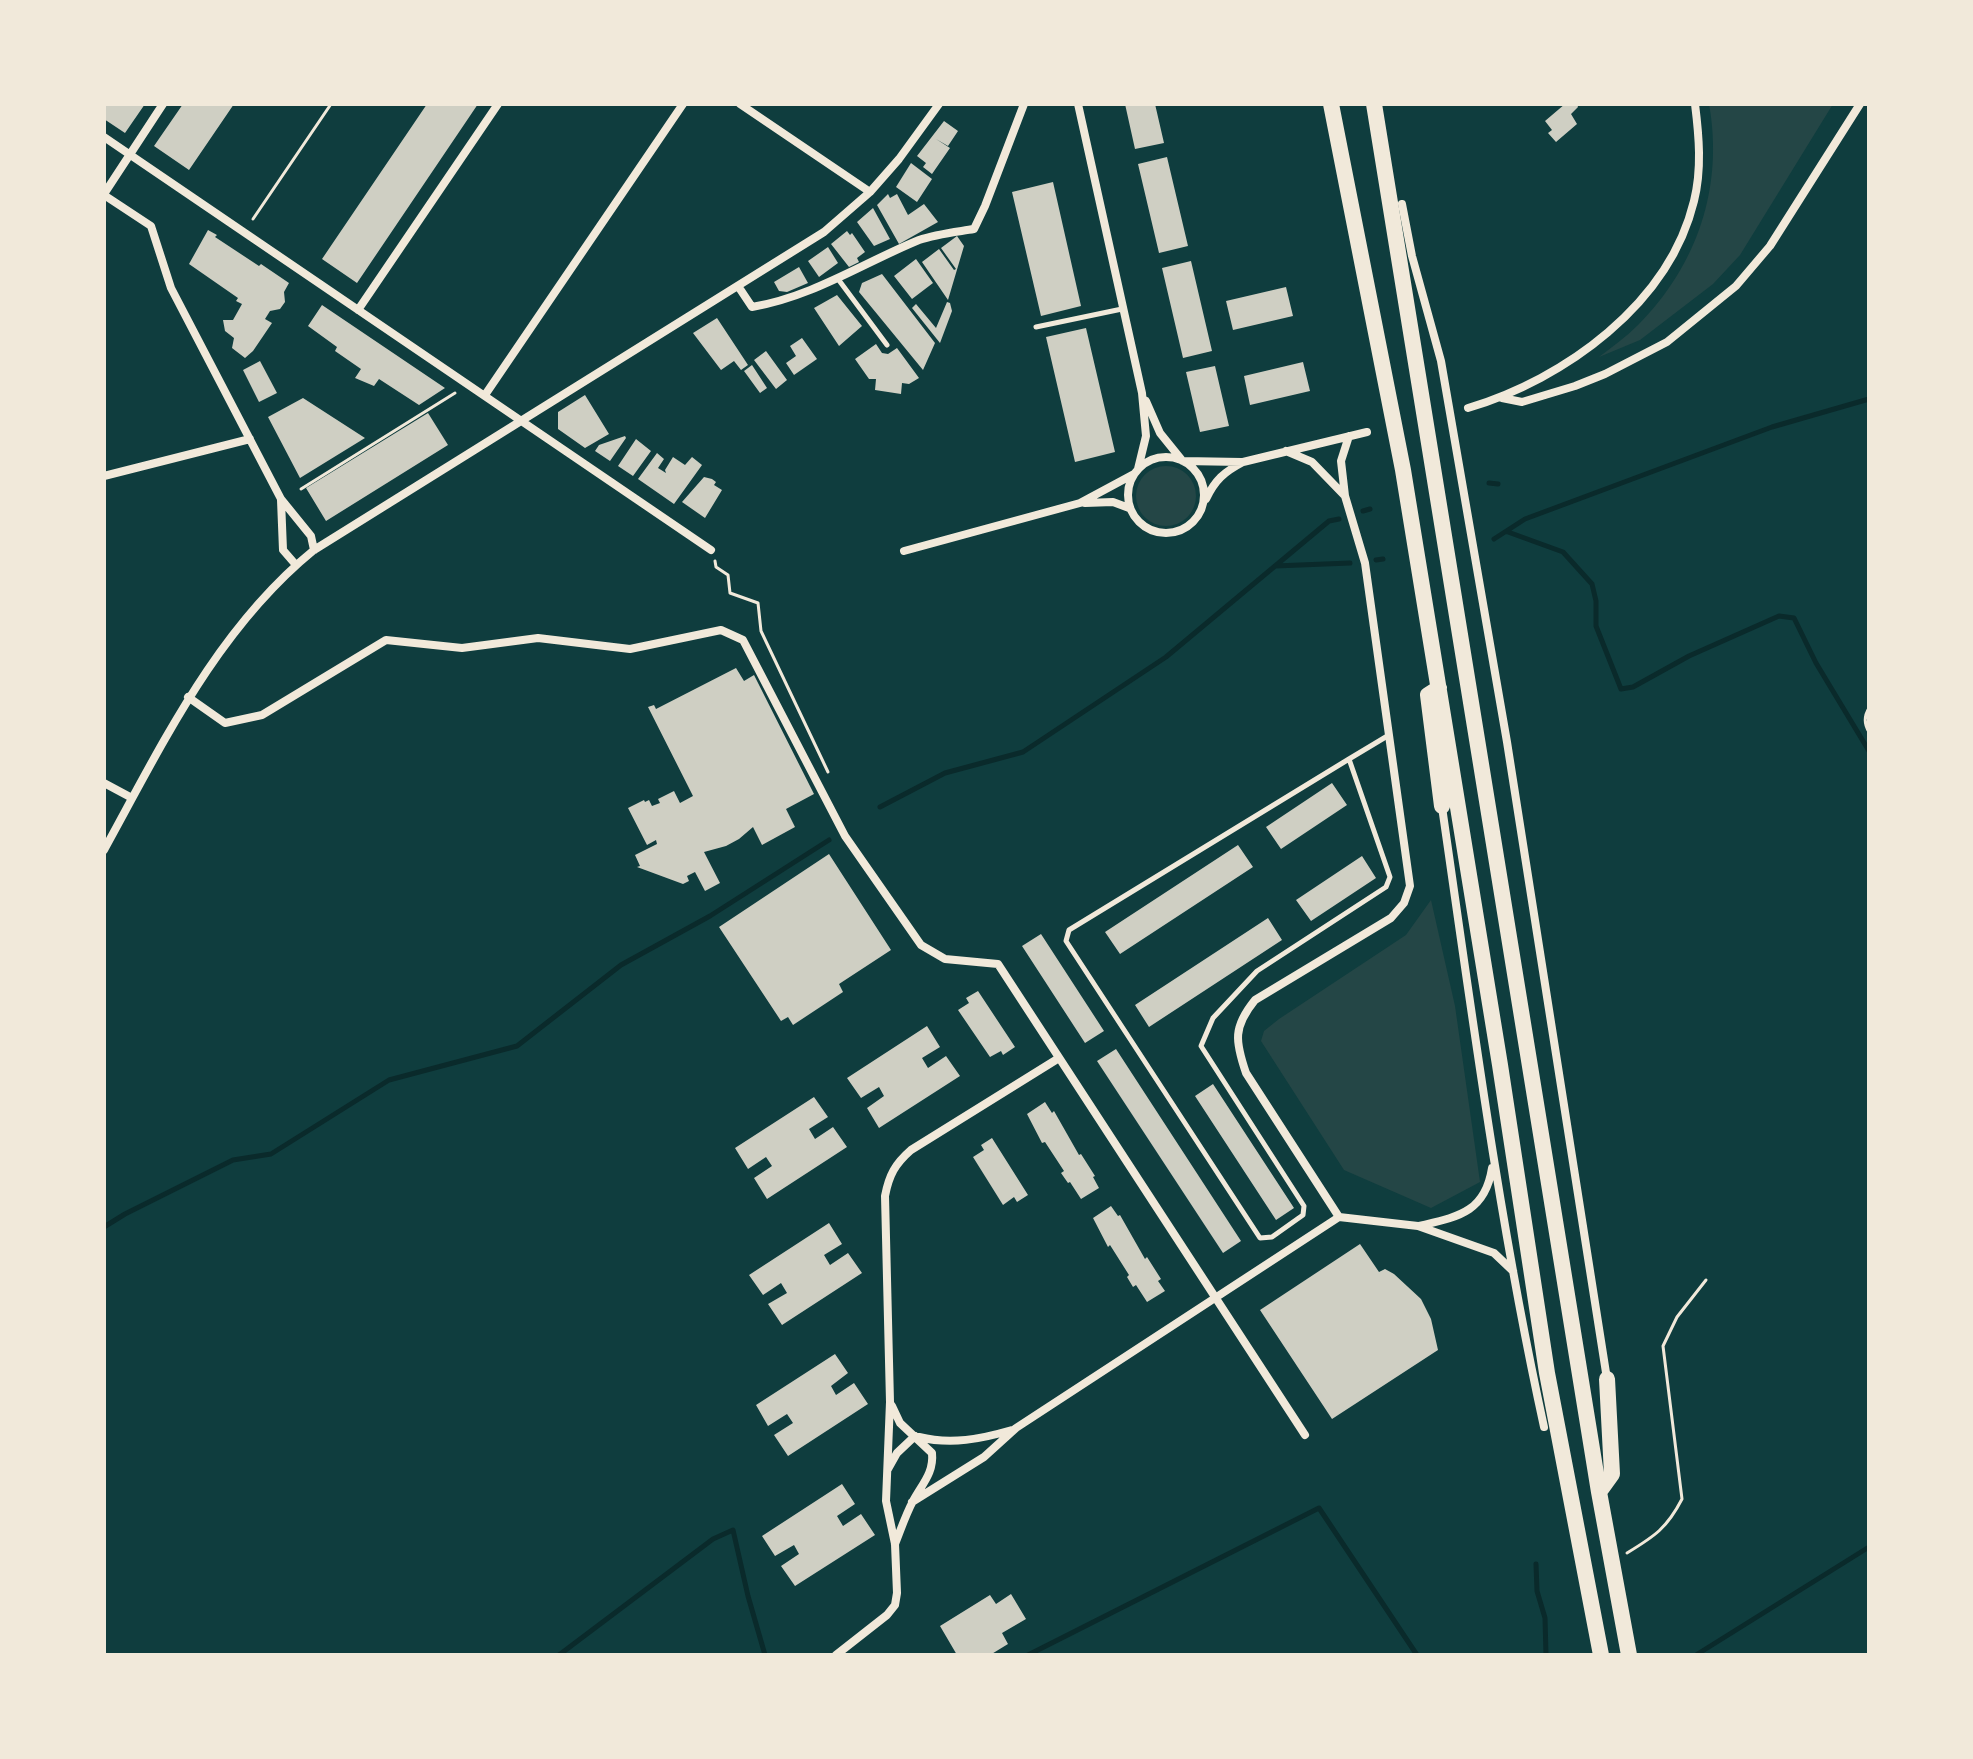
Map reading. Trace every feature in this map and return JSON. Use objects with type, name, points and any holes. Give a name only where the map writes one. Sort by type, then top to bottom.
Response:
[{"type":"highway","points":[[1374,104],[1396,200],[1426,436],[1491,816],[1599,1492],[1629,1655]]},
{"type":"highway","points":[[1331,105],[1403,470],[1547,1373],[1601,1655]]},
{"type":"highway","points":[[1439,688],[1428,695],[1442,806]]},
{"type":"highway","points":[[1599,1492],[1612,1474],[1607,1379]]},
{"type":"highway","points":[[1544,1427],[1563,1452]]},
{"type":"street","points":[[163,104],[104,194],[151,226],[171,288],[281,499],[311,536],[314,550]]},
{"type":"street","points":[[358,310],[498,104]]},
{"type":"street","points":[[485,395],[683,104]]},
{"type":"street","points":[[740,104],[870,192]]},
{"type":"street","points":[[104,850],[188,697],[239,626],[296,565],[314,550],[824,232],[870,192],[899,159],[939,104]]},
{"type":"street","points":[[738,286],[752,307],[779,303],[922,239],[974,229],[1024,104]]},
{"type":"street","points":[[1078,104],[1142,393],[1146,436],[1129,484],[1129,508]]},
{"type":"street","points":[[1468,408],[1502,398],[1560,366],[1634,308],[1661,274],[1681,237],[1694,202],[1699,157],[1695,104]]},
{"type":"street","points":[[1502,398],[1522,402],[1575,386],[1605,374],[1679,333],[1736,286],[1770,246],[1860,104]]},
{"type":"street","points":[[104,137],[711,550]]},
{"type":"street","points":[[1396,200],[1441,361],[1507,742],[1607,1379]]},
{"type":"street","points":[[1142,393],[1160,433],[1201,479],[1204,504]]},
{"type":"street","points":[[904,551],[1080,503],[1113,502],[1129,508],[1144,527],[1156,533],[1181,531],[1191,525],[1214,482],[1227,470],[1243,462],[1286,450],[1367,432]]},
{"type":"street","points":[[1339,1217],[1246,1073],[1239,1052],[1237,1030],[1255,1000],[1391,918],[1404,903],[1410,886],[1365,563],[1345,496],[1341,461],[1349,436]]},
{"type":"street","points":[[104,476],[250,439]]},
{"type":"street","points":[[1286,450],[1312,462],[1345,496]]},
{"type":"street","points":[[1080,503],[1150,460],[1165,456],[1182,460],[1243,462]]},
{"type":"street","points":[[281,499],[283,550],[296,565]]},
{"type":"street","points":[[188,697],[225,723],[262,715],[386,640],[462,648],[538,638],[630,649],[721,630],[743,640],[845,836],[921,945],[945,959],[998,964],[1305,1435]]},
{"type":"street","points":[[104,783],[132,798]]},
{"type":"street","points":[[1442,806],[1494,1159],[1519,1310],[1544,1427]]},
{"type":"street","points":[[836,1655],[887,1615],[895,1605],[897,1593],[895,1544],[886,1501],[890,1402],[885,1196],[888,1177],[896,1163],[911,1150],[1059,1058]]},
{"type":"street","points":[[1418,1226],[1461,1216],[1479,1203],[1491,1179],[1494,1159]]},
{"type":"street","points":[[912,1502],[984,1457],[1016,1428],[1339,1217],[1418,1226],[1494,1253],[1513,1271]]},
{"type":"street","points":[[890,1402],[900,1423],[932,1453],[933,1463],[929,1476],[912,1502],[895,1544]]},
{"type":"street","points":[[887,1471],[897,1453],[915,1436],[958,1441],[1016,1428]]},
{"type":"lane","points":[[838,279],[887,345]]},
{"type":"lane","points":[[1036,327],[1122,309]]},
{"type":"lane","points":[[1349,759],[1390,877],[1386,887],[1257,971],[1213,1018],[1201,1046],[1304,1206],[1303,1215],[1272,1237],[1260,1238],[1066,941],[1069,930],[1349,759],[1389,735]]},
{"type":"path","points":[[253,219],[331,104]]},
{"type":"path","points":[[301,489],[455,393]]},
{"type":"path","points":[[711,550],[716,567],[728,575],[730,593],[758,603],[761,631],[827,765],[829,777]]},
{"type":"path","points":[[1869,708],[1865,714],[1865,726],[1869,732]]},
{"type":"path","points":[[1612,1561],[1658,1534],[1673,1517],[1682,1499],[1663,1346],[1677,1317],[1706,1280]]},
{"type":"shaded area","points":[[1709,104],[1833,104],[1740,255],[1713,284],[1640,340],[1599,357],[1659,302],[1690,251],[1709,195],[1713,165]]},
{"type":"shaded area","points":[[1166,466],[1187,475],[1196,496],[1187,517],[1166,526],[1145,517],[1136,496],[1145,475]]},
{"type":"shaded area","points":[[1431,900],[1455,1006],[1480,1182],[1431,1208],[1344,1170],[1261,1041],[1264,1031],[1279,1019],[1406,935]]},
{"type":"building","points":[[104,104],[145,104],[125,133],[104,119]]},
{"type":"building","points":[[183,104],[234,104],[189,170],[154,146]]},
{"type":"building","points":[[427,104],[478,104],[357,283],[322,259]]},
{"type":"building","points":[[1125,104],[1155,104],[1164,143],[1135,149]]},
{"type":"building","points":[[1565,104],[1577,104],[1578,107],[1571,114],[1577,124],[1556,142],[1548,133],[1552,130],[1545,121]]},
{"type":"building","points":[[944,121],[958,131],[948,146],[936,139],[950,148],[932,174],[923,167],[926,163],[917,156]]},
{"type":"building","points":[[1167,157],[1188,246],[1159,253],[1138,164]]},
{"type":"building","points":[[911,163],[932,179],[917,202],[896,187]]},
{"type":"building","points":[[1053,182],[1081,306],[1041,316],[1012,192]]},
{"type":"building","points":[[888,194],[890,198],[897,194],[908,215],[924,204],[938,222],[899,244],[877,205]]},
{"type":"building","points":[[873,208],[890,239],[874,246],[857,222]]},
{"type":"building","points":[[208,230],[289,283],[284,292],[285,302],[280,309],[270,311],[265,319],[272,323],[245,358],[232,348],[234,338],[225,331],[223,320],[233,320],[242,304],[189,264]]},
{"type":"building","points":[[847,231],[850,235],[852,233],[865,252],[857,258],[859,262],[849,267],[831,244]]},
{"type":"building","points":[[957,236],[964,246],[948,300],[922,262],[939,249],[956,269],[941,248]]},
{"type":"building","points":[[828,247],[838,263],[819,277],[808,261]]},
{"type":"building","points":[[916,259],[933,283],[912,299],[894,276]]},
{"type":"building","points":[[1191,261],[1212,351],[1183,358],[1162,268]]},
{"type":"building","points":[[799,267],[808,283],[787,292],[779,291],[774,282]]},
{"type":"building","points":[[882,274],[935,343],[923,370],[859,292],[862,283]]},
{"type":"building","points":[[1286,287],[1293,316],[1233,330],[1226,301]]},
{"type":"building","points":[[837,295],[862,326],[839,346],[814,308]]},
{"type":"building","points":[[947,302],[952,311],[940,343],[912,308],[916,304],[936,328]]},
{"type":"building","points":[[322,305],[445,388],[419,405],[379,379],[374,386],[355,378],[361,369],[335,351],[337,347],[308,326]]},
{"type":"building","points":[[717,318],[748,365],[741,370],[734,361],[721,370],[693,333]]},
{"type":"building","points":[[1086,328],[1115,452],[1075,462],[1046,337]]},
{"type":"building","points":[[802,338],[817,359],[794,375],[786,363],[796,356],[790,346]]},
{"type":"building","points":[[876,344],[882,353],[888,354],[897,348],[919,378],[909,384],[902,383],[901,394],[875,390],[876,379],[869,379],[855,359]]},
{"type":"building","points":[[766,351],[787,380],[776,389],[754,360]]},
{"type":"building","points":[[260,361],[277,393],[259,402],[243,370]]},
{"type":"building","points":[[1303,362],[1310,391],[1250,405],[1244,376]]},
{"type":"building","points":[[752,365],[767,388],[760,393],[744,371]]},
{"type":"building","points":[[1215,366],[1229,426],[1200,432],[1186,372]]},
{"type":"building","points":[[585,395],[609,434],[585,448],[558,429],[558,412]]},
{"type":"building","points":[[303,398],[365,438],[300,478],[268,417]]},
{"type":"building","points":[[428,413],[448,445],[326,521],[306,488]]},
{"type":"building","points":[[625,436],[610,461],[595,451],[599,445]]},
{"type":"building","points":[[636,439],[651,451],[633,476],[618,466]]},
{"type":"building","points":[[657,453],[664,459],[658,468],[666,473],[673,457],[685,465],[692,457],[702,465],[674,504],[638,479]]},
{"type":"building","points":[[704,477],[712,479],[716,482],[714,485],[722,490],[705,518],[682,502]]},
{"type":"building","points":[[736,668],[744,681],[754,675],[814,794],[786,809],[795,827],[762,845],[753,827],[726,846],[704,852],[720,883],[705,891],[695,872],[687,876],[689,881],[683,884],[637,867],[640,866],[635,855],[657,844],[656,840],[647,845],[628,808],[644,800],[649,800],[652,806],[660,803],[658,799],[674,791],[680,803],[693,796],[648,707],[654,705],[656,709]]},
{"type":"building","points":[[1332,783],[1347,805],[1281,849],[1266,827]]},
{"type":"building","points":[[1238,845],[1253,867],[1120,954],[1105,932]]},
{"type":"building","points":[[829,854],[891,950],[839,984],[843,992],[793,1025],[788,1017],[781,1021],[719,927]]},
{"type":"building","points":[[1362,856],[1376,878],[1311,921],[1296,900]]},
{"type":"building","points":[[1268,918],[1282,940],[1149,1027],[1135,1005]]},
{"type":"building","points":[[1041,934],[1104,1031],[1085,1043],[1022,946]]},
{"type":"building","points":[[978,991],[1015,1047],[1003,1055],[1001,1051],[990,1057],[958,1010],[969,1003],[966,998]]},
{"type":"building","points":[[927,1026],[940,1047],[922,1058],[928,1068],[946,1056],[960,1076],[879,1128],[867,1108],[884,1096],[879,1087],[861,1098],[847,1078]]},
{"type":"building","points":[[1116,1049],[1241,1241],[1223,1253],[1097,1061]]},
{"type":"building","points":[[1213,1084],[1294,1208],[1276,1220],[1195,1096]]},
{"type":"building","points":[[814,1097],[828,1117],[809,1129],[815,1139],[833,1127],[847,1147],[767,1199],[754,1178],[772,1166],[766,1157],[748,1169],[735,1148]]},
{"type":"building","points":[[1045,1102],[1052,1113],[1054,1111],[1095,1176],[1099,1188],[1081,1199],[1061,1173],[1064,1171],[1045,1142],[1042,1143],[1027,1114]]},
{"type":"building","points":[[992,1138],[1028,1195],[1017,1202],[1014,1197],[1003,1205],[973,1157],[984,1150],[981,1145]]},
{"type":"building","points":[[1111,1206],[1161,1279],[1158,1281],[1165,1291],[1147,1302],[1136,1285],[1133,1287],[1127,1277],[1129,1275],[1110,1245],[1108,1247],[1093,1218]]},
{"type":"building","points":[[829,1223],[842,1244],[824,1255],[830,1265],[848,1253],[862,1273],[782,1325],[768,1304],[787,1293],[781,1283],[763,1295],[749,1275]]},
{"type":"building","points":[[1360,1244],[1379,1272],[1385,1269],[1394,1274],[1421,1299],[1431,1319],[1438,1350],[1332,1419],[1260,1310]]},
{"type":"building","points":[[835,1354],[848,1373],[831,1386],[836,1395],[854,1383],[868,1404],[788,1456],[774,1435],[793,1423],[787,1414],[768,1426],[756,1405]]},
{"type":"building","points":[[842,1484],[855,1504],[837,1516],[843,1526],[861,1514],[875,1535],[795,1586],[781,1566],[799,1554],[794,1545],[775,1556],[762,1536]]},
{"type":"building","points":[[1011,1594],[1026,1619],[1002,1633],[1008,1644],[990,1655],[957,1655],[940,1626],[990,1595],[996,1604]]},
{"type":"waterway","points":[[1494,539],[1525,519],[1772,427],[1869,399]]},
{"type":"waterway","points":[[1489,483],[1498,484]]},
{"type":"waterway","points":[[1363,511],[1370,509]]},
{"type":"waterway","points":[[880,807],[945,773],[1023,752],[1166,657],[1329,521],[1339,519]]},
{"type":"waterway","points":[[1508,532],[1563,552],[1592,584],[1596,626],[1621,689],[1633,687],[1689,656],[1779,616],[1794,618],[1816,663],[1869,751]]},
{"type":"waterway","points":[[1376,560],[1383,559]]},
{"type":"waterway","points":[[1275,566],[1350,563]]},
{"type":"waterway","points":[[104,1227],[233,1160],[271,1154],[389,1080],[517,1046],[621,965],[710,916],[829,840]]},
{"type":"waterway","points":[[1028,1655],[1319,1508],[1417,1655]]},
{"type":"waterway","points":[[559,1655],[713,1539],[733,1530],[765,1655]]},
{"type":"waterway","points":[[1696,1655],[1869,1547]]},
{"type":"waterway","points":[[1536,1564],[1537,1591],[1545,1618],[1546,1655]]}]
